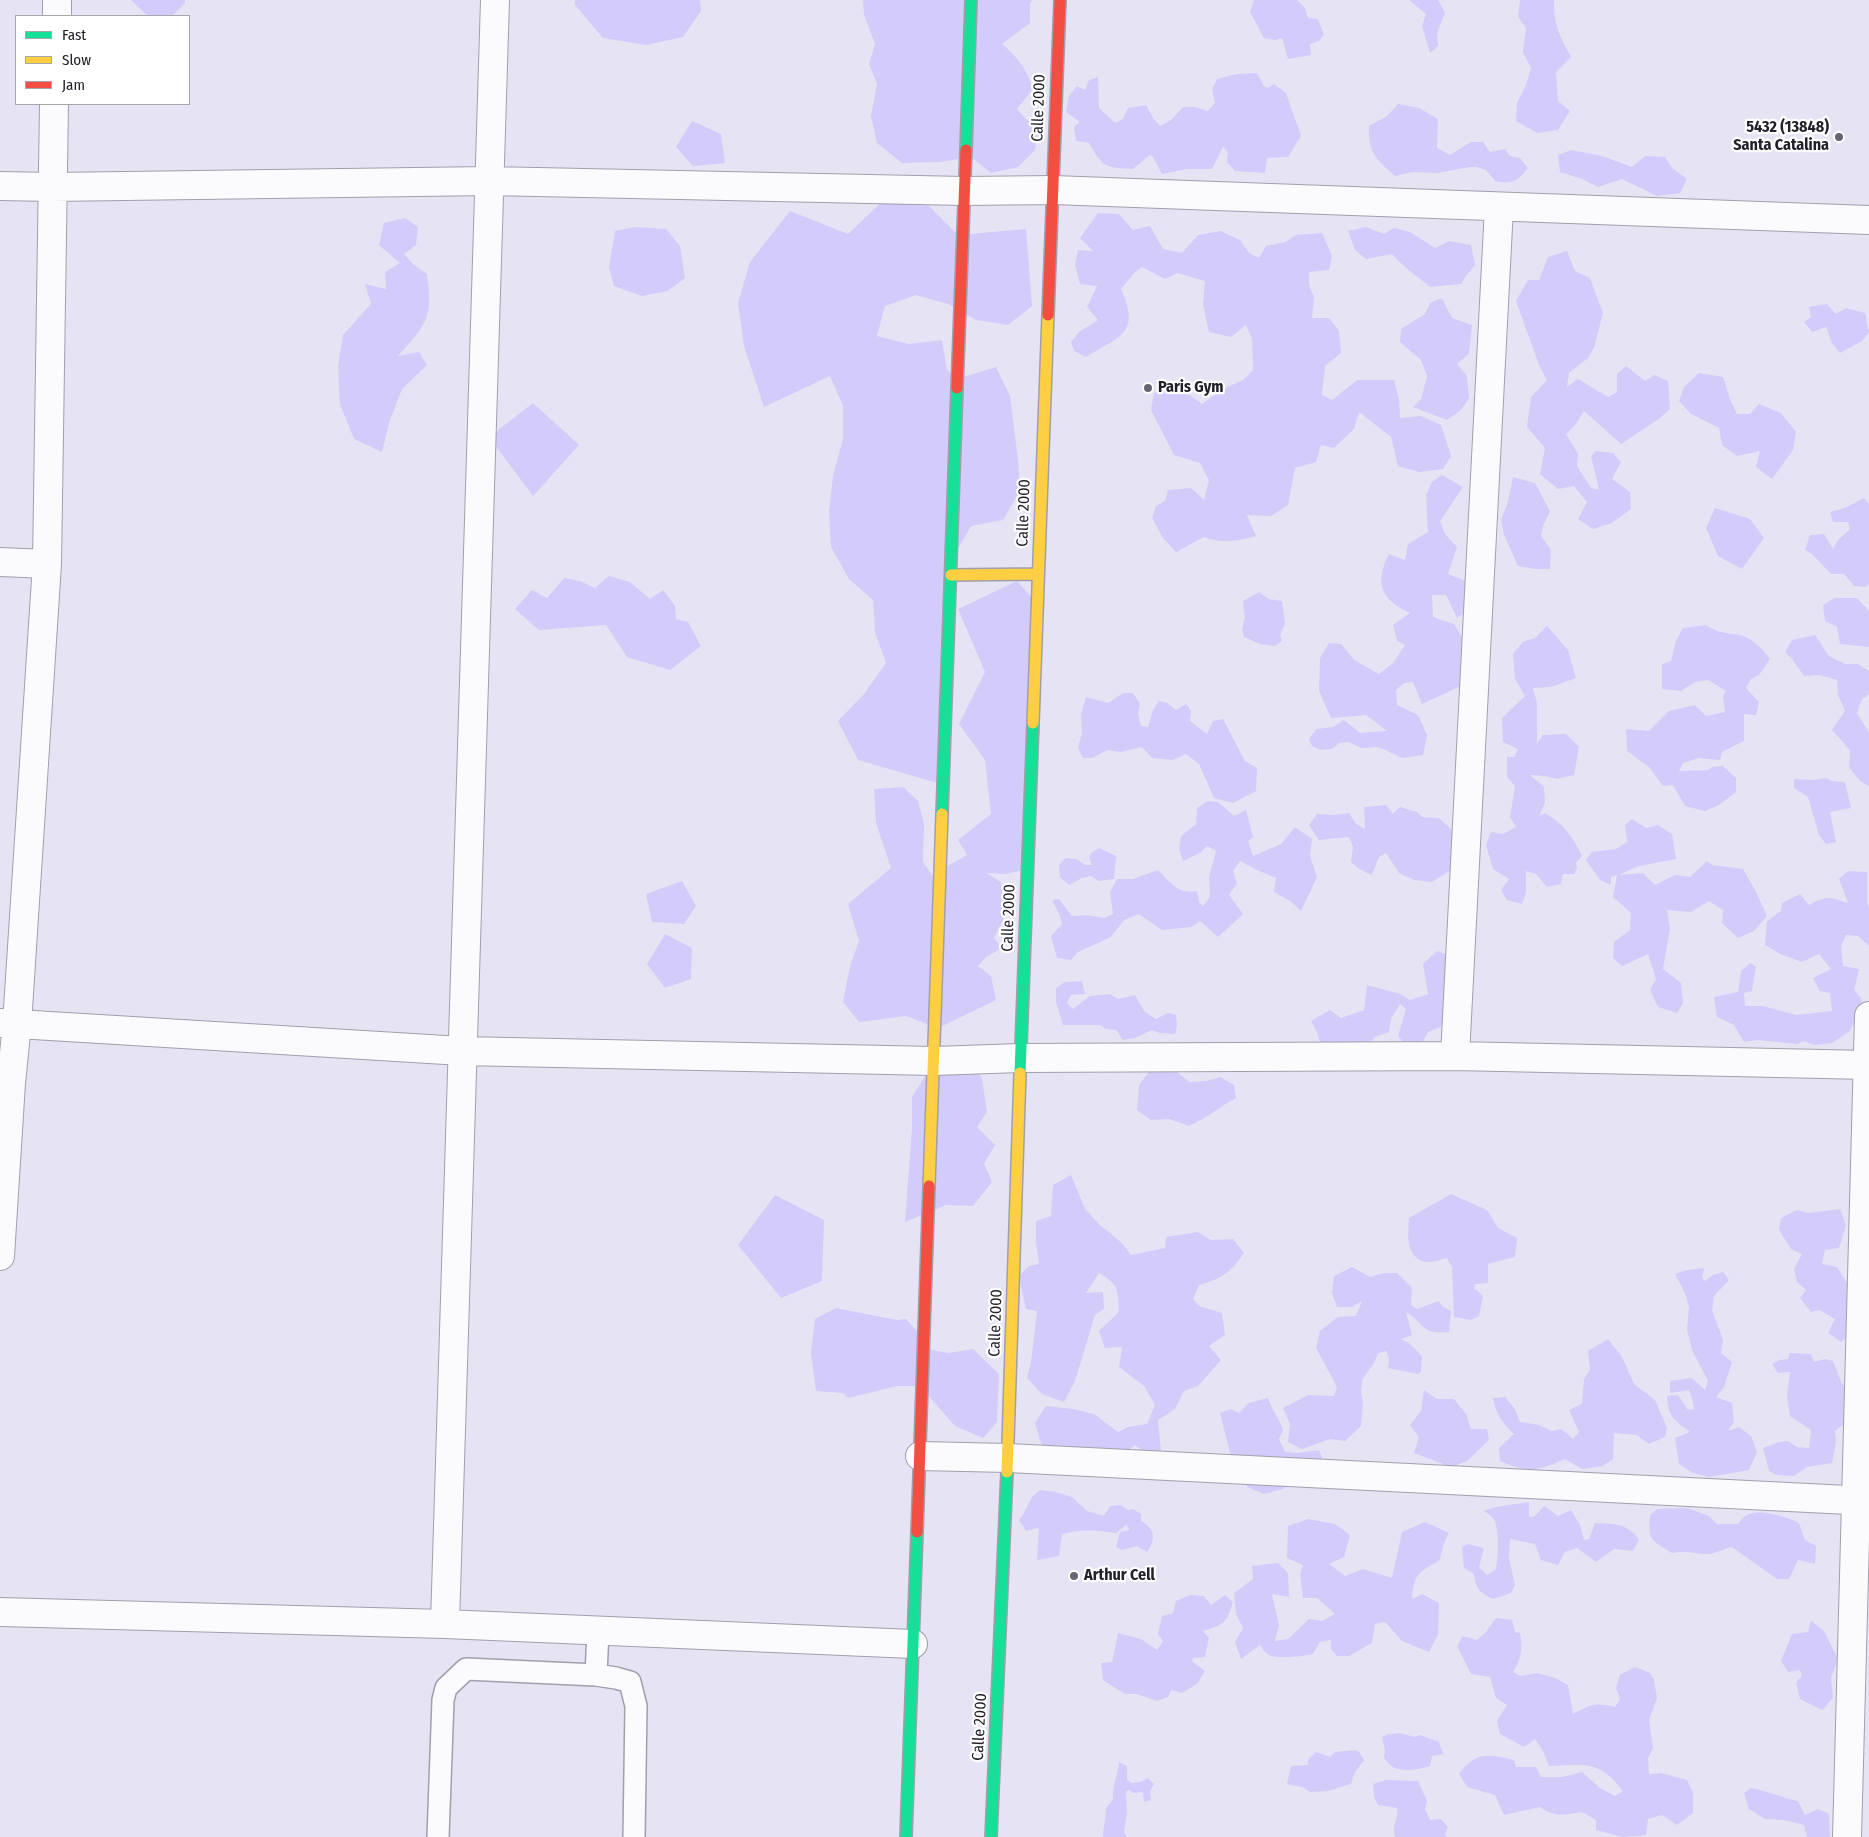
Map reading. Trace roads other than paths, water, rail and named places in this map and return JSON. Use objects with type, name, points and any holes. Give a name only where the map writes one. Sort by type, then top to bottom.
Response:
[{"type":"street","points":[[56,15],[57,0]]},
{"type":"street","points":[[445,1624],[495,0]]},
{"type":"street","points":[[906,1837],[971,0]]},
{"type":"street","name":"Calle 2000","points":[[991,1837],[1008,1458],[1020,1058],[1060,0]]},
{"type":"street","points":[[0,1256],[11,1083],[8,1024],[47,564],[54,105]]},
{"type":"street","points":[[0,186],[52,187],[489,181],[964,192],[1052,190],[1869,220]]},
{"type":"street","points":[[1455,1056],[1499,207]]},
{"type":"street","points":[[0,562],[47,564]]},
{"type":"street","points":[[951,575],[1038,574]]},
{"type":"street","points":[[1847,1837],[1862,1501],[1869,1016]]},
{"type":"street","points":[[8,1024],[462,1051],[934,1061],[1020,1058],[1455,1056],[1868,1065]]},
{"type":"street","points":[[920,1456],[1008,1458],[1862,1501]]},
{"type":"street","points":[[0,1612],[445,1624],[913,1644]]},
{"type":"lane","points":[[596,1674],[598,1631]]},
{"type":"lane","points":[[438,1837],[442,1700],[446,1688],[466,1669],[596,1674],[630,1682],[636,1706],[634,1837]]},
{"type":"place","name":"5432 (13848) Santa Catalina","points":[[1839,137]]},
{"type":"place","name":"Paris Gym","points":[[1148,388]]},
{"type":"place","name":"Arthur Cell","points":[[1074,1576]]}]
